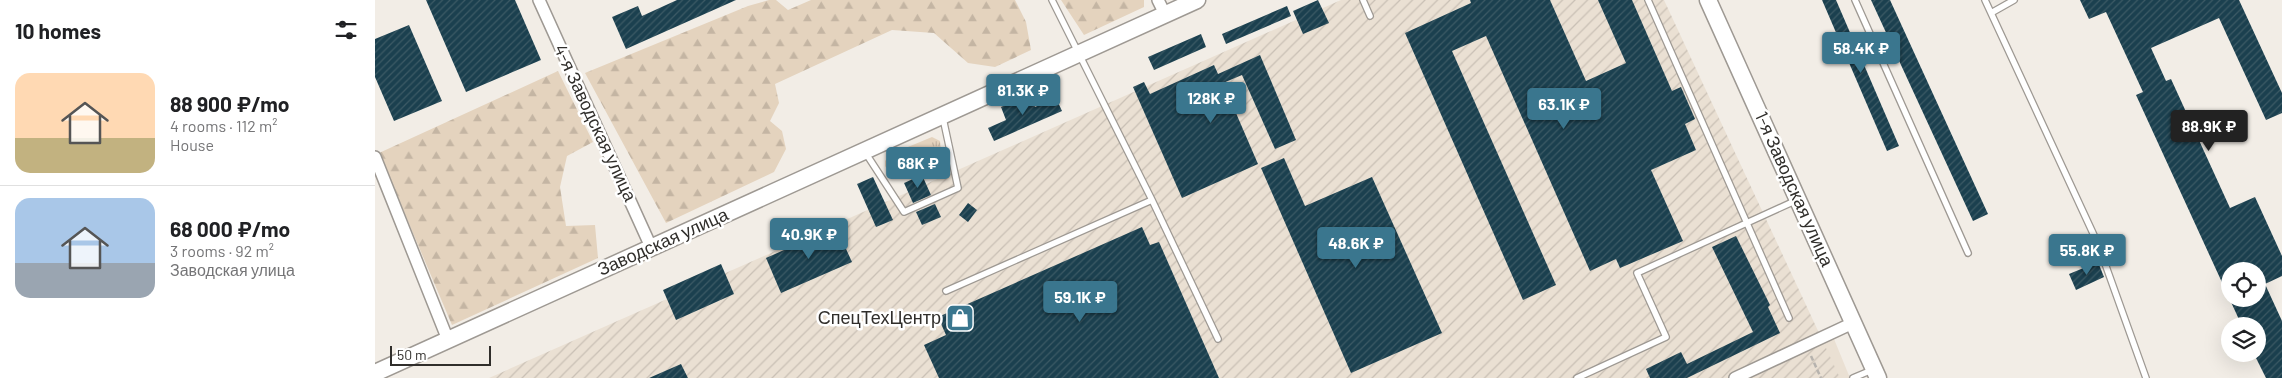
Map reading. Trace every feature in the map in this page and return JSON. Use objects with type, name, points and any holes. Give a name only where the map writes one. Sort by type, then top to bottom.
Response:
[{"type":"main road","name":"Заводская улица","points":[[375,373],[1079,52],[1162,7],[1197,0]]},
{"type":"main road","name":"1-я Заводская улица","points":[[1709,0],[1876,373]]},
{"type":"street","name":"4-я Заводская улица","points":[[539,0],[651,247]]},
{"type":"street","points":[[375,157],[448,340]]},
{"type":"street","points":[[1735,378],[1853,323]]},
{"type":"lane","points":[[1051,0],[1079,52],[1152,200],[1218,339]]},
{"type":"lane","points":[[1363,0],[1370,16]]},
{"type":"lane","points":[[1649,0],[1789,318]]},
{"type":"lane","points":[[1855,0],[1968,253]]},
{"type":"lane","points":[[1985,0],[2098,244],[2146,378]]},
{"type":"lane","points":[[1991,13],[2014,0]]},
{"type":"lane","points":[[863,151],[904,212],[957,188],[943,115]]},
{"type":"lane","points":[[1577,378],[1666,337],[1637,272],[1799,199]]},
{"type":"lane","points":[[946,291],[1152,200]]},
{"type":"lane","points":[[1853,378],[1876,373]]},
{"type":"path","points":[[1806,345],[1821,378]]},
{"type":"shaded area","points":[[1341,0],[1664,0],[1840,378],[489,378]]},
{"type":"shaded area","points":[[1834,339],[1850,378],[1751,378]]},
{"type":"green space","points":[[776,0],[788,10],[811,0],[1015,0],[1026,22],[1031,50],[995,67],[968,63],[934,33],[892,30],[775,84],[779,103],[770,121],[782,131],[786,149],[774,172],[666,223],[585,73],[748,6]]},
{"type":"green space","points":[[1061,0],[1144,0],[1144,7],[1084,35]]},
{"type":"green space","points":[[558,71],[593,142],[567,156],[560,187],[566,226],[595,225],[598,258],[452,325],[379,153]]},
{"type":"green space","points":[[932,137],[940,141],[941,150],[936,157],[899,173],[890,173],[885,166],[885,161],[891,154]]},
{"type":"building","points":[[426,0],[515,0],[541,60],[466,92]]},
{"type":"building","points":[[677,0],[736,0],[626,49],[612,17],[638,6],[642,16]]},
{"type":"building","points":[[1318,0],[1329,23],[1303,34],[1293,11]]},
{"type":"building","points":[[1470,0],[1550,0],[1586,81],[1626,63],[1598,0],[1632,0],[1672,91],[1681,87],[1695,119],[1685,124],[1696,150],[1651,170],[1683,241],[1620,268],[1616,259],[1590,271],[1486,36],[1452,51],[1556,285],[1523,300],[1405,33],[1471,3]]},
{"type":"building","points":[[1822,0],[1836,0],[1899,146],[1887,151]]},
{"type":"building","points":[[1871,0],[1890,0],[1988,214],[1973,221]]},
{"type":"building","points":[[2080,0],[2239,0],[2282,93],[2282,113],[2266,120],[2219,18],[2151,48],[2166,81],[2171,79],[2230,208],[2255,197],[2282,256],[2282,276],[2266,284],[2266,262],[2221,262],[2221,280],[2136,95],[2143,92],[2106,12],[2089,19]]},
{"type":"building","points":[[1287,6],[1291,16],[1226,44],[1222,34]]},
{"type":"building","points":[[409,25],[442,101],[394,121],[375,77],[375,39]]},
{"type":"building","points":[[1201,34],[1206,47],[1154,70],[1148,57]]},
{"type":"building","points":[[1260,55],[1296,140],[1275,149],[1242,75],[1223,83],[1258,164],[1182,198],[1133,87],[1144,82],[1150,94],[1214,65],[1218,74]]},
{"type":"building","points":[[1030,95],[1035,107],[1056,98],[1062,111],[994,141],[988,128],[1006,120],[1001,107]]},
{"type":"building","points":[[1284,158],[1305,206],[1372,177],[1442,333],[1351,373],[1261,168]]},
{"type":"building","points":[[922,175],[931,195],[913,203],[904,183]]},
{"type":"building","points":[[873,177],[893,220],[876,227],[857,184]]},
{"type":"building","points":[[968,203],[977,210],[968,222],[959,215]]},
{"type":"building","points":[[935,204],[941,217],[922,225],[916,212]]},
{"type":"building","points":[[836,227],[852,262],[781,293],[766,258]]},
{"type":"building","points":[[1142,227],[1150,245],[1159,242],[1219,378],[939,378],[924,345],[946,335],[938,317]]},
{"type":"building","points":[[1736,236],[1770,305],[1768,307],[1780,333],[1687,378],[1650,378],[1646,369],[1681,352],[1687,364],[1753,332],[1712,247]]},
{"type":"building","points":[[2098,262],[2104,277],[2076,290],[2069,274]]},
{"type":"building","points":[[721,264],[734,294],[676,320],[663,290]]},
{"type":"building","points":[[2266,286],[2282,321],[2282,378],[2266,378],[2258,362],[2266,362],[2266,317],[2238,317],[2233,307],[2266,307]]},
{"type":"building","points":[[681,364],[688,378],[649,378]]},
{"type":"place","name":"СпецТехЦентр","points":[[960,318]]}]
